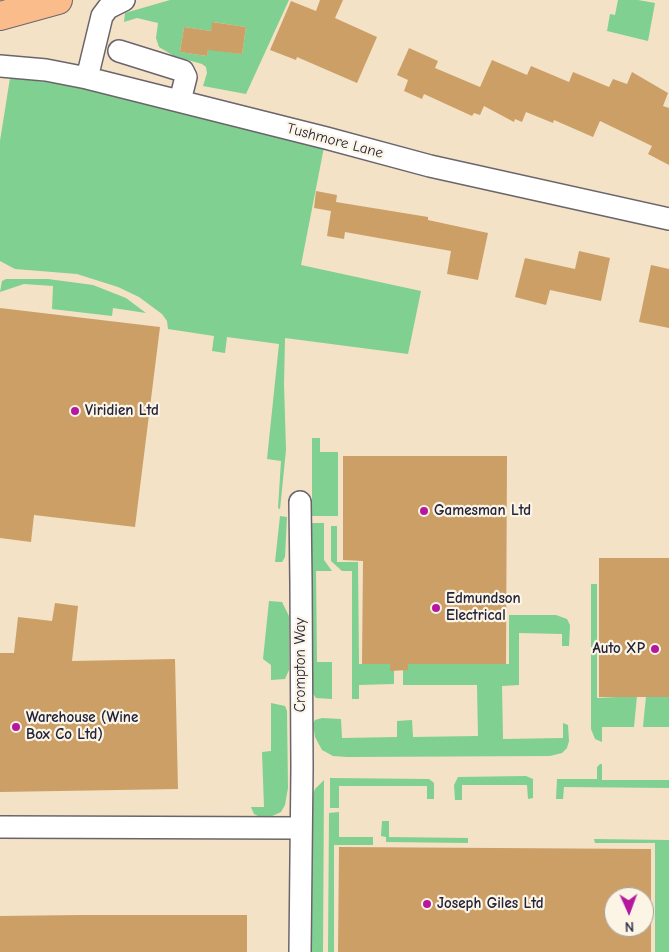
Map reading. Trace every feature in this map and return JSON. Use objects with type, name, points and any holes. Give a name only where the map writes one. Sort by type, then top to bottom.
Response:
[{"type":"main road","points":[[0,16],[58,0]]},
{"type":"street","points":[[87,78],[101,19],[108,8],[124,0]]},
{"type":"street","points":[[119,51],[184,71],[186,77],[180,101]]},
{"type":"street","name":"Tushmore Lane","points":[[0,66],[46,70],[87,78],[430,166],[669,219]]},
{"type":"street","name":"Crompton Way","points":[[300,502],[302,584],[300,952]]},
{"type":"street","points":[[0,827],[300,828]]},
{"type":"green space","points":[[170,0],[289,0],[246,94],[203,86],[207,73],[206,67],[202,64],[174,56],[159,47],[156,38],[158,23],[137,18],[124,22],[125,13]],"holes":[[[213,22],[246,27],[242,54],[208,49],[207,56],[180,52],[184,27],[211,31]]]},
{"type":"green space","points":[[618,0],[638,0],[655,3],[648,41],[607,31],[610,14],[615,15]]},
{"type":"green space","points":[[10,78],[73,85],[325,142],[301,265],[421,291],[408,354],[285,338],[286,450],[280,509],[278,508],[281,461],[267,459],[279,344],[227,337],[225,353],[212,351],[214,336],[168,329],[167,321],[162,314],[139,297],[118,287],[77,274],[15,269],[0,261],[0,141]]},
{"type":"green space","points":[[6,279],[48,279],[93,285],[126,298],[146,313],[113,308],[112,316],[52,309],[53,286],[24,284],[0,292],[2,281]]},
{"type":"green space","points":[[312,438],[320,438],[320,452],[338,452],[338,516],[312,516]]},
{"type":"green space","points":[[280,516],[287,517],[285,557],[282,562],[275,562]]},
{"type":"green space","points":[[312,523],[324,523],[324,560],[332,571],[316,571],[317,662],[332,662],[332,699],[316,698],[312,692]]},
{"type":"green space","points":[[331,526],[337,526],[337,562],[358,562],[359,664],[390,664],[394,671],[394,684],[359,685],[359,699],[352,699],[352,571],[342,571],[331,561]]},
{"type":"green space","points":[[591,584],[597,584],[597,698],[637,696],[634,727],[602,727],[602,742],[595,739],[591,729]]},
{"type":"green space","points":[[269,601],[282,602],[289,616],[289,670],[285,679],[271,680],[271,665],[263,659]]},
{"type":"green space","points":[[509,615],[556,615],[567,619],[570,625],[569,646],[562,646],[562,634],[519,633],[519,685],[502,686],[503,739],[563,738],[563,723],[568,725],[569,741],[567,748],[562,753],[550,756],[347,757],[333,756],[322,750],[315,737],[313,724],[315,720],[322,718],[341,719],[342,738],[397,737],[397,721],[412,720],[413,737],[478,736],[477,685],[403,685],[403,670],[408,670],[408,664],[509,664]]},
{"type":"green space","points":[[646,696],[669,696],[669,727],[643,727]]},
{"type":"green space","points":[[271,703],[285,706],[287,711],[288,788],[285,805],[281,812],[262,818],[254,814],[251,807],[264,807],[262,752],[271,751]]},
{"type":"green space","points":[[602,764],[602,780],[669,780],[669,788],[564,787],[563,799],[556,799],[557,779],[597,779],[597,767]]},
{"type":"green space","points":[[526,776],[533,779],[533,798],[528,799],[527,785],[462,785],[462,800],[455,800],[454,785],[458,777]]},
{"type":"green space","points":[[330,778],[429,779],[434,783],[434,799],[427,799],[427,786],[339,786],[339,808],[330,808]]},
{"type":"green space","points":[[324,780],[323,952],[311,952],[312,796],[315,789]]},
{"type":"green space","points":[[339,812],[339,837],[373,837],[373,845],[334,845],[334,952],[328,952],[329,813]]},
{"type":"green space","points":[[382,821],[389,821],[389,837],[468,838],[468,843],[386,842],[386,837],[381,836]]},
{"type":"green space","points":[[594,839],[669,840],[669,952],[655,952],[655,843],[595,843]]},
{"type":"building","points":[[320,0],[343,0],[335,18],[377,37],[357,83],[297,57],[296,60],[270,50],[291,1],[316,11]]},
{"type":"building","points":[[212,22],[246,27],[242,54],[208,50],[207,56],[180,52],[184,27],[211,31]]},
{"type":"building","points":[[409,48],[438,61],[435,68],[480,87],[492,60],[527,75],[531,66],[569,82],[573,72],[609,87],[613,79],[627,84],[632,72],[668,93],[663,106],[669,108],[669,165],[648,154],[652,146],[600,121],[593,137],[554,120],[553,123],[526,112],[522,122],[515,119],[514,122],[484,106],[480,115],[474,113],[472,116],[424,94],[422,99],[404,91],[408,80],[397,75]]},
{"type":"building","points":[[316,191],[337,195],[336,202],[428,217],[428,220],[488,233],[478,280],[447,274],[451,251],[345,232],[344,239],[327,236],[331,211],[314,208]]},
{"type":"building","points":[[579,251],[610,258],[601,301],[550,290],[546,305],[515,297],[525,258],[575,269]]},
{"type":"building","points":[[651,265],[669,269],[669,328],[639,322]]},
{"type":"building","name":"Viridien Ltd","points":[[0,308],[160,327],[135,527],[34,515],[31,542],[0,538]]},
{"type":"building","points":[[343,456],[507,456],[506,664],[408,664],[408,670],[390,671],[390,664],[362,664],[363,561],[343,560]]},
{"type":"building","points":[[599,558],[669,558],[669,697],[599,697]]},
{"type":"building","points":[[55,603],[78,606],[72,661],[175,659],[178,789],[0,792],[0,653],[14,653],[18,617],[52,621]]},
{"type":"building","points":[[339,847],[651,849],[651,887],[604,887],[604,937],[651,937],[651,952],[338,952]]},
{"type":"building","points":[[247,915],[247,952],[0,952],[0,916]]},
{"type":"place","name":"Viridien Ltd","points":[[75,411]]},
{"type":"place","name":"Gamesman Ltd","points":[[424,511]]},
{"type":"place","name":"Edmundson Electrical","points":[[436,608]]},
{"type":"place","name":"Auto XP","points":[[655,649]]},
{"type":"place","name":"Warehouse (Wine Box Co Ltd)","points":[[16,727]]},
{"type":"place","name":"Joseph Giles Ltd","points":[[427,904]]}]
